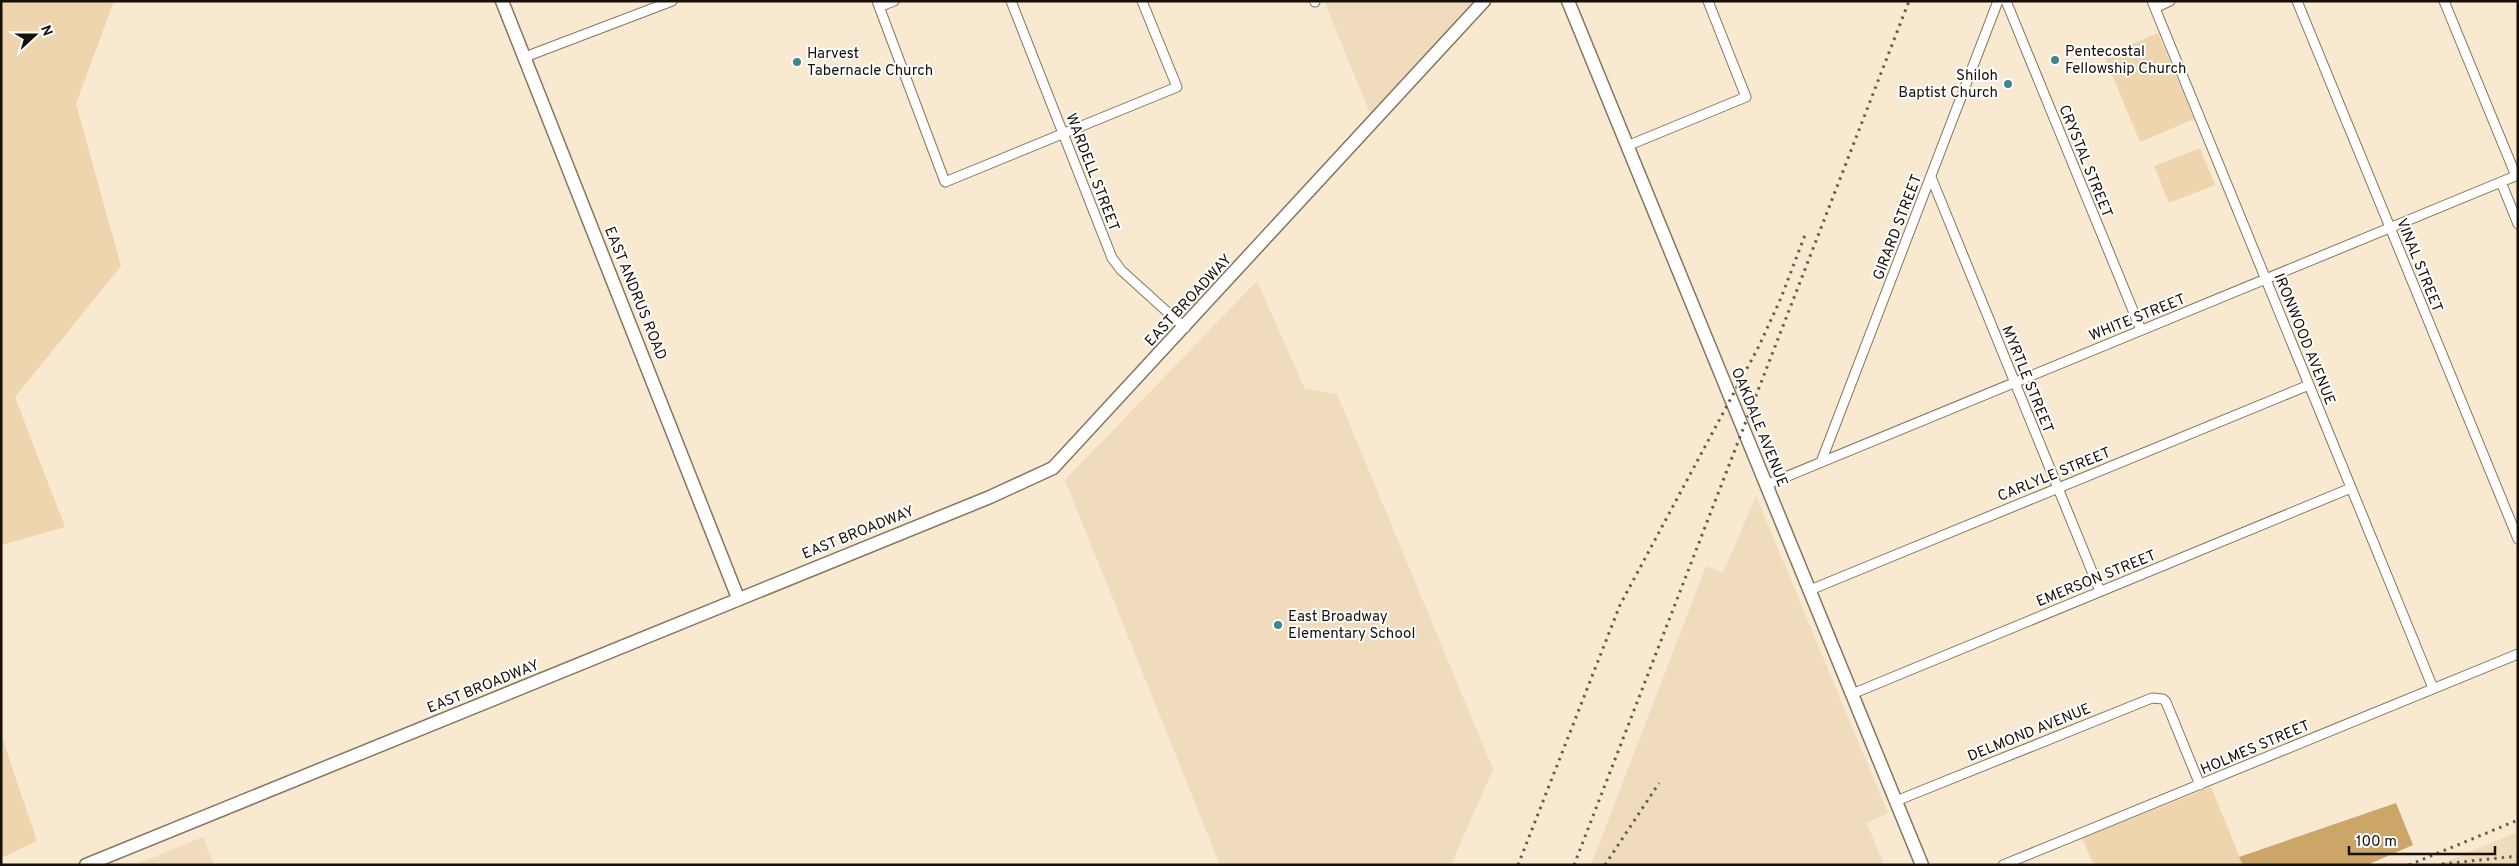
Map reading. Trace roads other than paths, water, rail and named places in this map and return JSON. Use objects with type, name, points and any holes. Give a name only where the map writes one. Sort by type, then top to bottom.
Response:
[{"type":"street","name":"EAST ANDRUS ROAD","points":[[502,1],[738,598]]},
{"type":"street","points":[[525,57],[672,1]]},
{"type":"street","points":[[894,1],[878,4],[945,182],[1177,87],[1142,1]]},
{"type":"street","name":"WARDELL STREET","points":[[1011,1],[1112,258],[1121,270],[1185,328]]},
{"type":"street","name":"EAST BROADWAY","points":[[86,865],[990,497],[1053,468],[1185,328],[1484,1]]},
{"type":"street","name":"OAKDALE AVENUE","points":[[1568,1],[1922,865]]},
{"type":"street","points":[[1627,146],[1746,97],[1708,1]]},
{"type":"street","name":"GIRARD STREET","points":[[1821,462],[1998,1]]},
{"type":"street","name":"CRYSTAL STREET","points":[[2006,1],[2141,330]]},
{"type":"street","points":[[2153,4],[2170,1]]},
{"type":"street","name":"VINAL STREET","points":[[2297,1],[2518,539]]},
{"type":"street","points":[[2444,1],[2517,176]]},
{"type":"street","name":"IRONWOOD AVENUE","points":[[2153,4],[2433,688]]},
{"type":"street","name":"WHITE STREET","points":[[1766,484],[2517,176]]},
{"type":"street","name":"MYRTLE STREET","points":[[1931,177],[2100,591]]},
{"type":"street","points":[[2500,182],[2518,224]]},
{"type":"street","name":"CARLYLE STREET","points":[[1810,590],[2309,384]]},
{"type":"street","name":"EMERSON STREET","points":[[1852,694],[2351,488]]},
{"type":"street","name":"HOLMES STREET","points":[[2003,865],[2518,654]]},
{"type":"street","name":"DELMOND AVENUE","points":[[1896,801],[2146,699],[2163,699],[2169,708],[2200,785]]},
{"type":"railway","points":[[1574,865],[1909,1]]},
{"type":"railway","points":[[1518,865],[1620,605],[1759,346],[1781,298],[1805,235]]},
{"type":"railway","points":[[1605,865],[1659,783]]},
{"type":"railway","points":[[2409,865],[2518,820]]},
{"type":"railway","points":[[2442,864],[2518,856]]},
{"type":"place","name":"Pentecostal Fellowship Church","points":[[2055,60]]},
{"type":"place","name":"Harvest Tabernacle Church","points":[[797,62]]},
{"type":"place","name":"Shiloh Baptist Church","points":[[2008,84]]},
{"type":"place","name":"East Broadway Elementary School","points":[[1278,625]]}]
